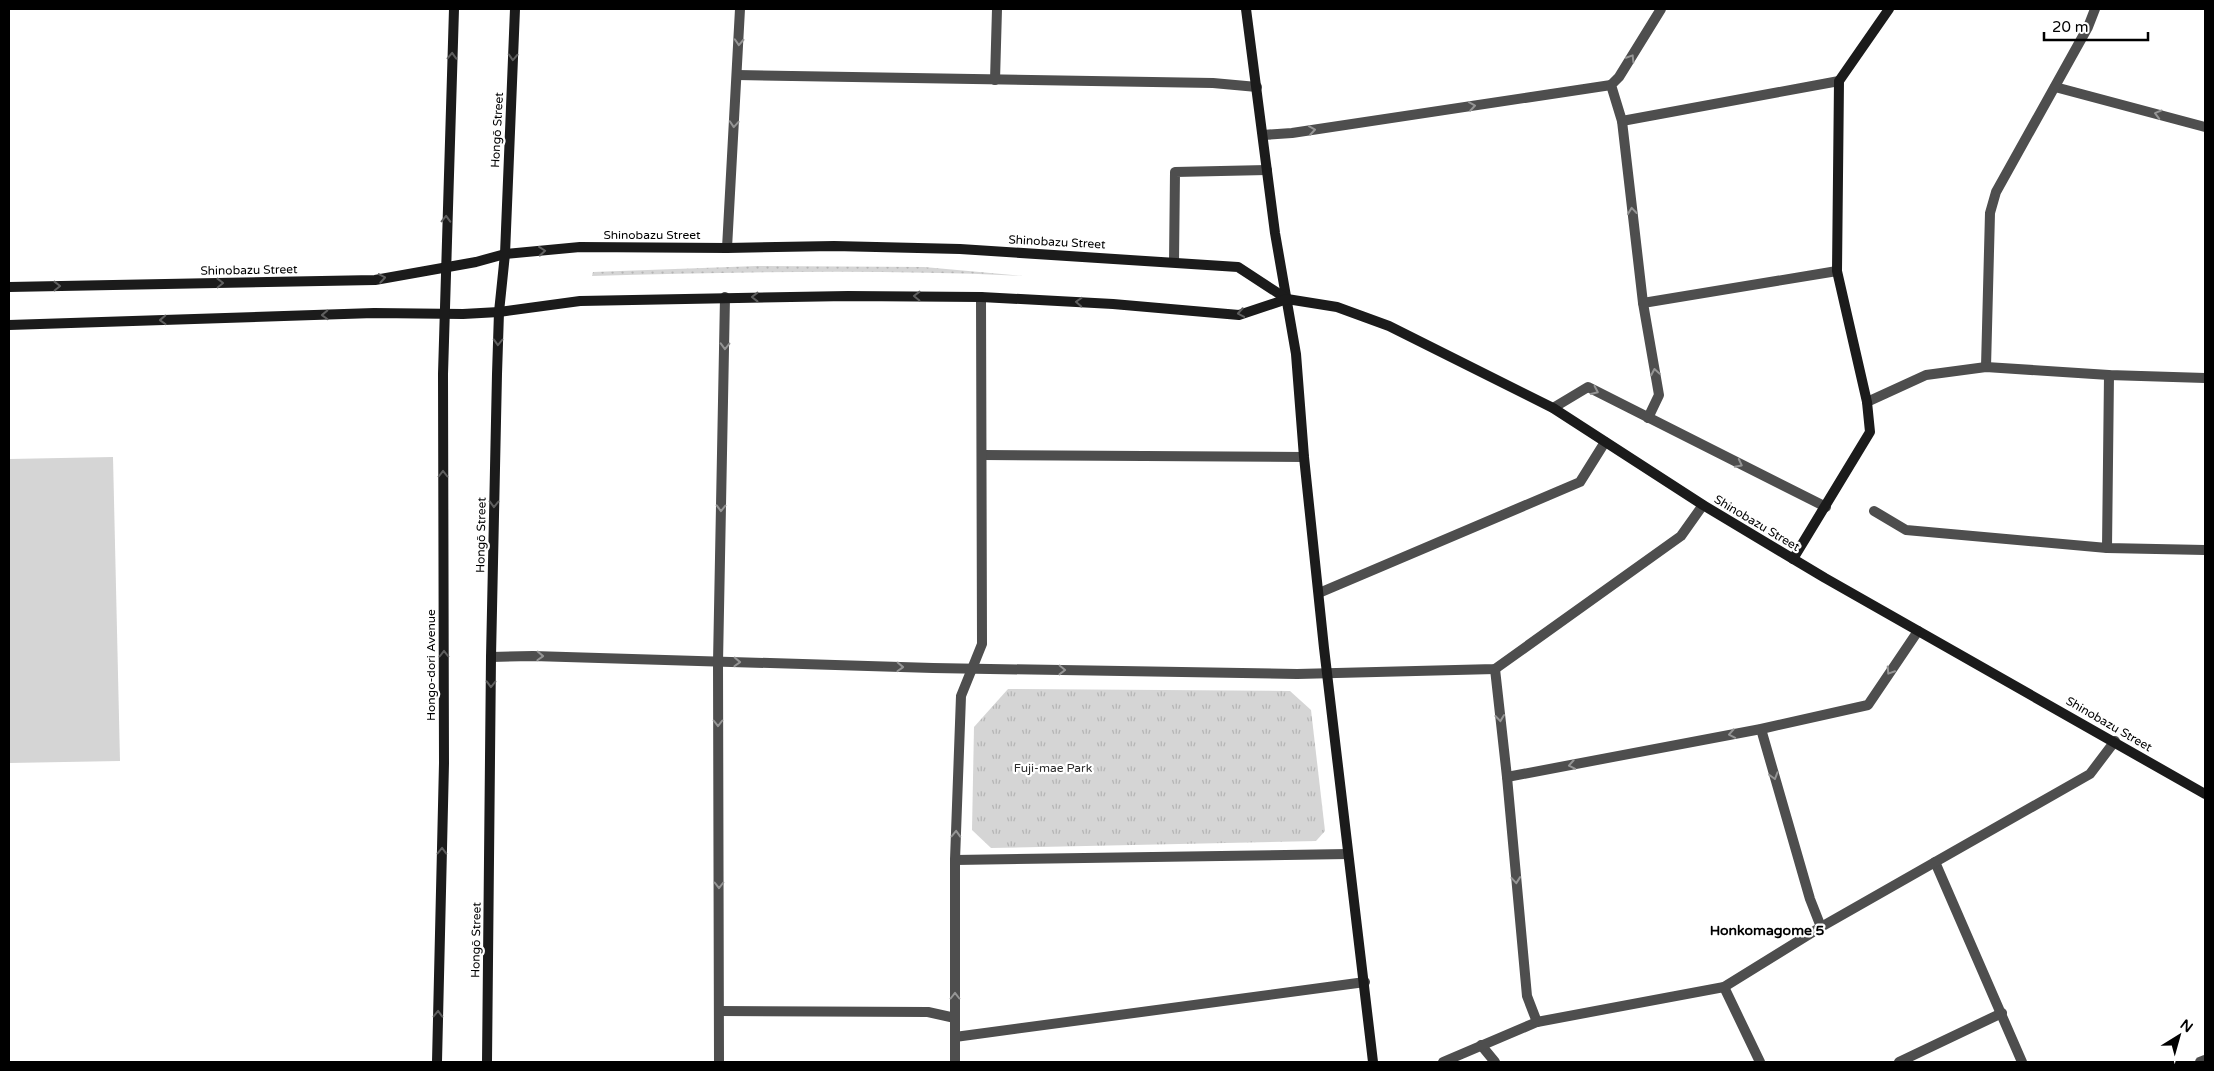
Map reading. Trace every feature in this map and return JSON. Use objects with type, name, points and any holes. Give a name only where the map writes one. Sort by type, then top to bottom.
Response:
[{"type":"main road","points":[[445,267],[454,9]]},
{"type":"main road","name":"Hongō Street","points":[[487,1062],[491,657],[499,312],[505,254],[515,9]]},
{"type":"main road","points":[[1246,9],[1275,233],[1296,354],[1304,457],[1373,1062]]},
{"type":"main road","points":[[1793,559],[1870,432],[1867,402],[1837,272],[1839,81],[1890,9]]},
{"type":"main road","name":"Shinobazu Street","points":[[9,288],[374,280],[505,254],[580,247],[727,248],[834,246],[960,249],[1238,266],[1287,298],[1337,307],[1389,326],[1553,408],[1703,505],[1793,559],[2205,794]]},
{"type":"main road","name":"Hongo-dori Avenue","points":[[437,1062],[444,763],[445,267]]},
{"type":"main road","name":"Shinobazu Street","points":[[9,325],[374,313],[444,315],[499,312],[580,301],[725,297],[981,297],[1114,304],[1239,315],[1287,298]]},
{"type":"street","points":[[727,248],[740,9]]},
{"type":"street","points":[[995,80],[997,9]]},
{"type":"street","points":[[1263,136],[1302,132],[1611,85],[1619,77],[1661,9]]},
{"type":"street","points":[[1986,367],[1990,213],[1996,192],[2088,27],[2095,9]]},
{"type":"street","points":[[737,75],[1212,83],[1257,87]]},
{"type":"street","points":[[1622,121],[1839,81]]},
{"type":"street","points":[[1611,85],[1622,121],[1643,303],[1659,395],[1648,418]]},
{"type":"street","points":[[2055,87],[2205,126]]},
{"type":"street","points":[[1174,262],[1175,172],[1267,170]]},
{"type":"street","points":[[1643,303],[1837,272]]},
{"type":"street","points":[[719,1062],[718,662],[725,297]]},
{"type":"street","points":[[955,1062],[955,860],[961,696],[982,644],[983,455],[981,297]]},
{"type":"street","points":[[1867,402],[1926,375],[1986,367],[2109,375],[2205,378]]},
{"type":"street","points":[[2107,548],[2109,375]]},
{"type":"street","points":[[1553,408],[1588,386],[1826,507]]},
{"type":"street","points":[[1319,592],[1580,482],[1605,442]]},
{"type":"street","points":[[983,455],[1304,457]]},
{"type":"street","points":[[491,657],[533,656],[973,668],[1328,674],[1495,669],[1681,536],[1703,505]]},
{"type":"street","points":[[1874,511],[1906,530],[2107,548],[2205,550]]},
{"type":"street","points":[[1507,777],[1761,729],[1868,705],[1918,631]]},
{"type":"street","points":[[1495,669],[1507,777],[1526,996],[1537,1022]]},
{"type":"street","points":[[1761,729],[1810,899],[1821,927]]},
{"type":"street","points":[[1443,1062],[1537,1022],[1724,987],[1821,927],[2090,774],[2115,741]]},
{"type":"street","points":[[955,860],[1348,854]]},
{"type":"street","points":[[1935,862],[2022,1062]]},
{"type":"street","points":[[955,1037],[1365,982]]},
{"type":"street","points":[[1724,987],[1760,1062]]},
{"type":"street","points":[[719,1011],[928,1012],[955,1018]]},
{"type":"street","points":[[1899,1062],[2002,1013]]},
{"type":"street","points":[[1481,1045],[1495,1062]]},
{"type":"street","points":[[2200,1062],[2205,1060]]},
{"type":"green space","points":[[757,266],[924,267],[1024,276],[862,272],[754,272],[592,276],[593,272]]},
{"type":"green space","points":[[113,457],[120,761],[9,763],[9,459]]},
{"type":"green space","name":"Fuji-mae Park","points":[[1008,689],[1290,691],[1311,710],[1325,831],[1316,841],[991,848],[972,830],[974,727]]},
{"type":"district","name":"Honkomagome 5","points":[[1767,930]]}]
